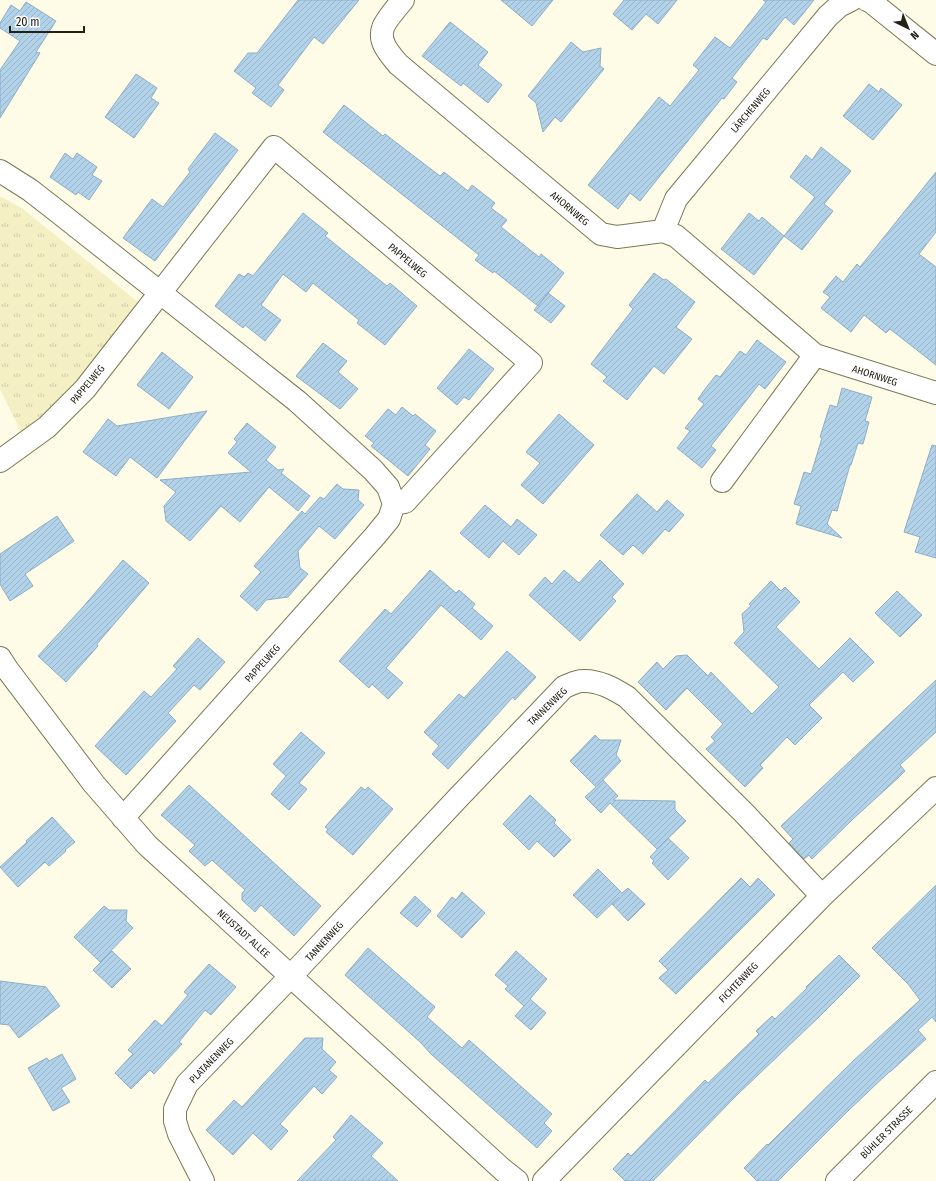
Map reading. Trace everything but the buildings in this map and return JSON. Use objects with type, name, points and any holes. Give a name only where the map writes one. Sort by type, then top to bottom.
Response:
[{"type":"street","name":"AHORNWEG","points":[[403,0],[382,28],[382,39],[387,51],[398,64],[601,234],[617,237],[663,232],[676,236],[814,355],[936,393]]},
{"type":"street","name":"LÄRCHENWEG","points":[[663,232],[676,199],[828,16],[839,6],[851,0]]},
{"type":"street","points":[[867,0],[936,54]]},
{"type":"street","name":"PAPPELWEG","points":[[0,461],[47,428],[84,389],[274,147],[531,363],[405,502],[394,504],[389,519],[375,536],[123,818]]},
{"type":"street","points":[[0,171],[30,190],[297,401],[373,470],[388,487],[394,504]]},
{"type":"street","points":[[722,481],[814,355]]},
{"type":"street","name":"NEUSTADT ALLEE","points":[[0,658],[6,669],[89,778],[147,845],[503,1170],[517,1181]]},
{"type":"street","name":"TANNENWEG","points":[[291,976],[564,687],[575,682],[597,682],[611,687],[627,697],[745,814],[822,896]]},
{"type":"street","name":"FICHTENWEG","points":[[544,1181],[822,896],[936,788]]},
{"type":"street","name":"PLATANENWEG","points":[[203,1181],[179,1134],[175,1121],[175,1109],[187,1084],[291,976]]},
{"type":"street","name":"BÜHLER STRASSE","points":[[837,1181],[936,1082]]},
{"type":"green space","points":[[0,196],[23,209],[138,302],[109,346],[55,409],[23,436],[0,389]]}]
